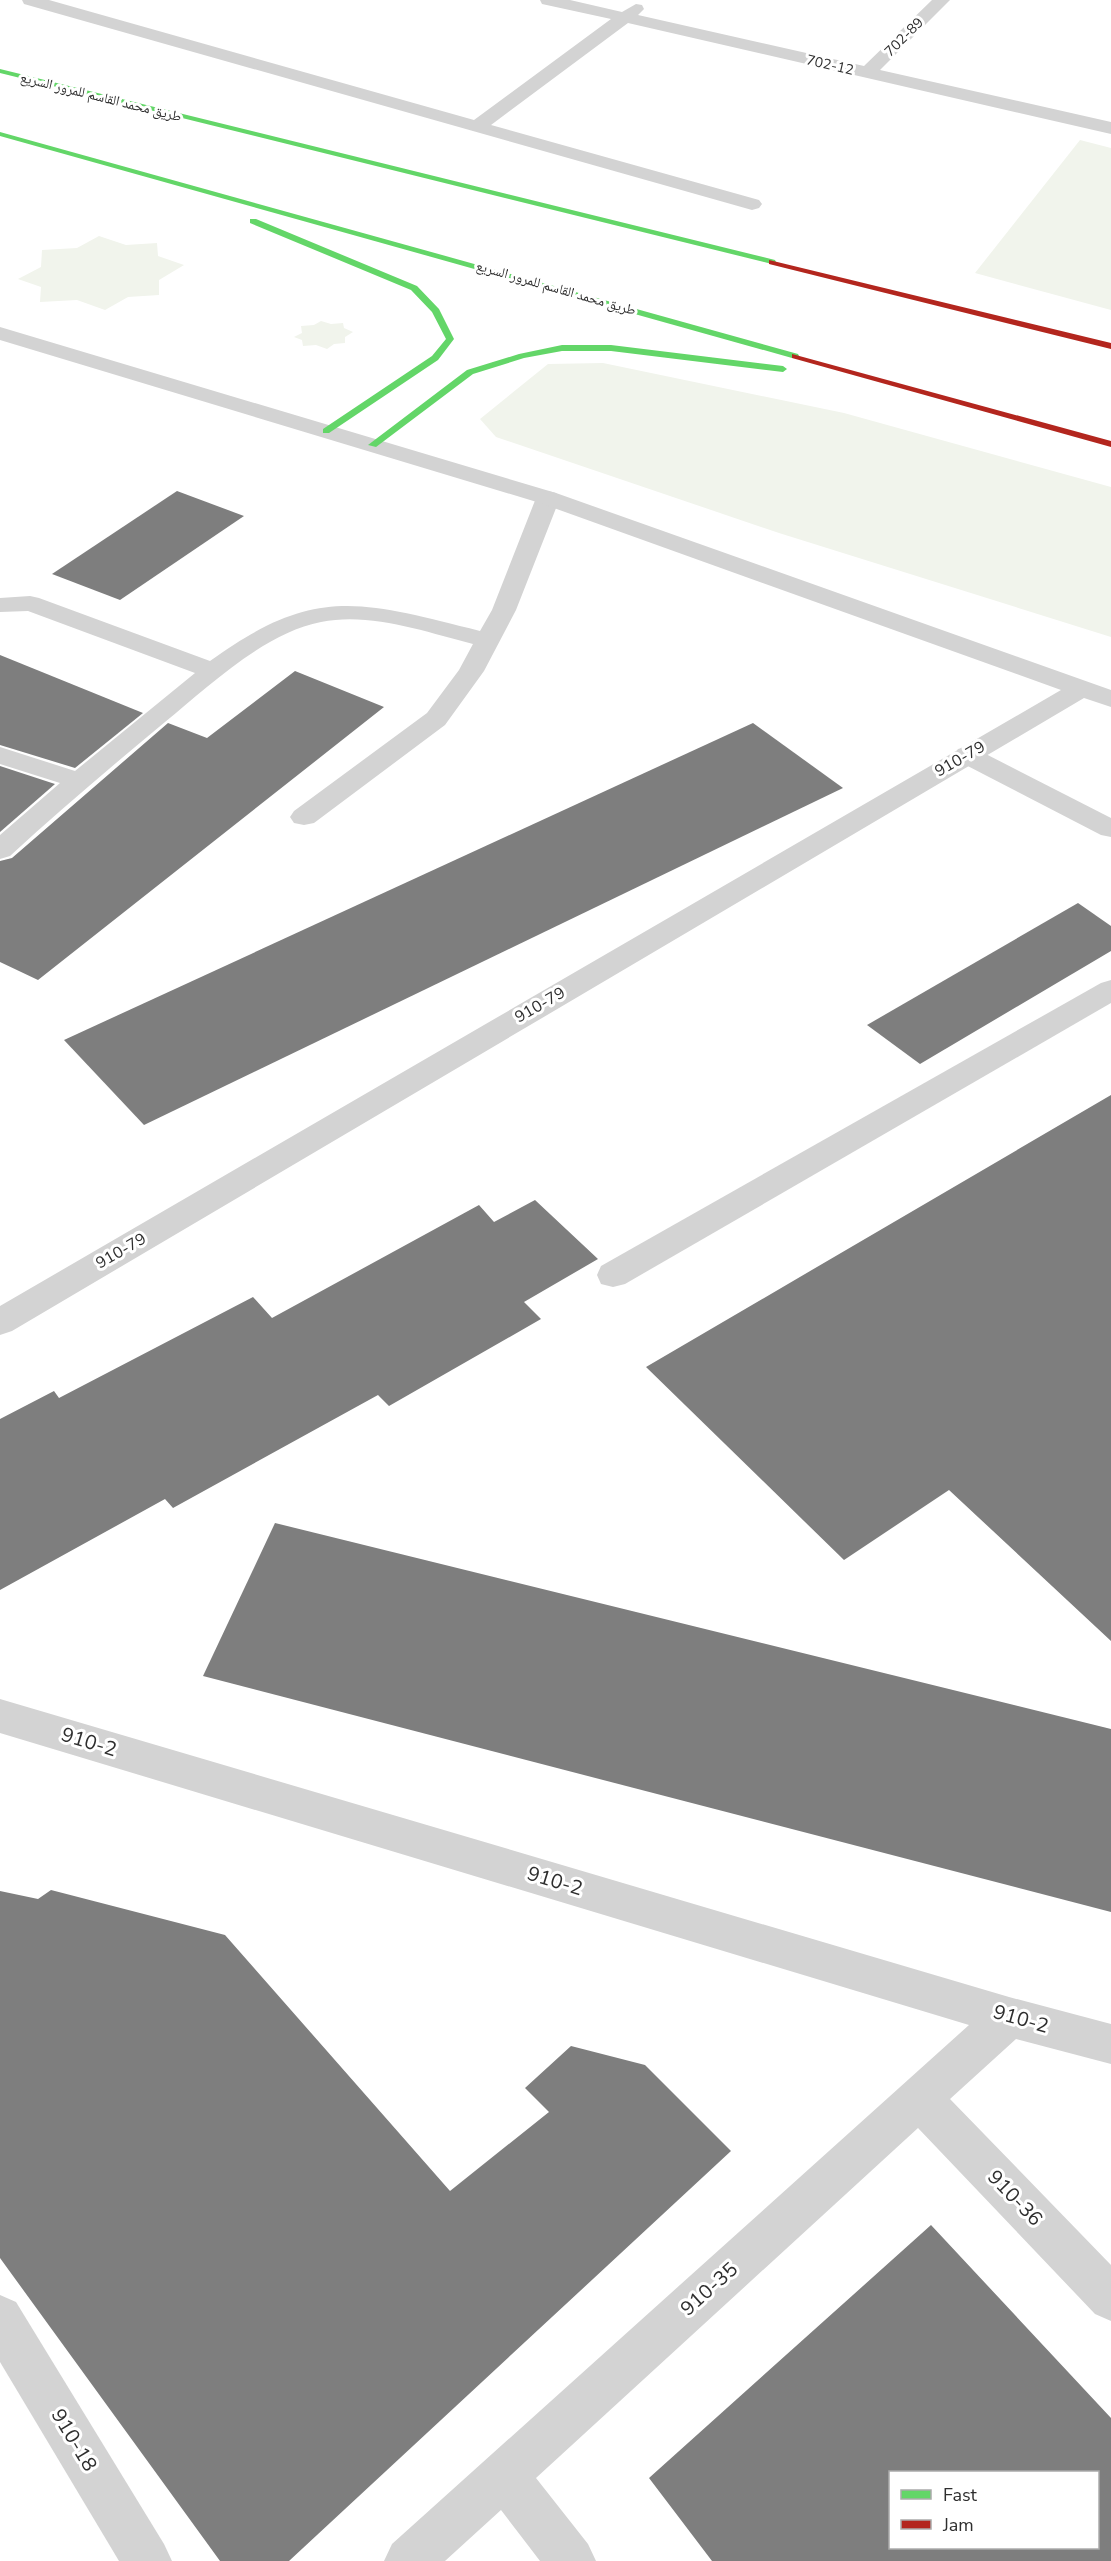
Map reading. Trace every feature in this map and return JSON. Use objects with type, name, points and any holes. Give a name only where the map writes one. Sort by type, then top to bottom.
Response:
[{"type":"highway","name":"طريق محمد القاسم للمرور السريع","points":[[0,71],[1111,346]]},
{"type":"highway","name":"طريق محمد القاسم للمرور السريع","points":[[0,134],[118,165],[1111,444]]},
{"type":"highway","points":[[118,165],[414,288],[431,304],[443,320],[450,339],[435,358],[326,431]]},
{"type":"highway","points":[[373,445],[470,372],[522,356],[562,348],[611,348],[795,372]]},
{"type":"highway","points":[[829,380],[1111,449]]},
{"type":"street","points":[[30,0],[753,204]]},
{"type":"street","points":[[100,0],[114,23]]},
{"type":"street","name":"702-12","points":[[548,0],[1105,127]]},
{"type":"street","points":[[476,127],[646,0]]},
{"type":"street","name":"702-89","points":[[867,73],[942,0]]},
{"type":"street","points":[[1105,127],[1111,111]]},
{"type":"street","points":[[0,333],[549,498],[1111,699]]},
{"type":"street","points":[[304,817],[436,719],[471,671],[504,610],[549,498]]},
{"type":"street","points":[[0,605],[30,603],[213,671]]},
{"type":"street","points":[[0,850],[77,780],[213,671],[281,625],[322,614],[363,612],[488,640]]},
{"type":"street","name":"910-79","points":[[0,1322],[1081,689]]},
{"type":"street","points":[[0,755],[77,780]]},
{"type":"street","points":[[967,755],[1111,829]]},
{"type":"street","points":[[613,1275],[1111,990]]},
{"type":"street","name":"910-2","points":[[0,1716],[1009,2017],[1111,2044]]},
{"type":"street","name":"910-35","points":[[410,2561],[1009,2017]]},
{"type":"street","name":"910-36","points":[[919,2098],[1111,2298]]},
{"type":"street","name":"910-18","points":[[0,2318],[147,2561]]},
{"type":"street","points":[[504,2475],[572,2561]]},
{"type":"shaded area","points":[[1080,140],[1111,148],[1111,310],[975,273]]},
{"type":"shaded area","points":[[99,236],[126,245],[157,243],[158,256],[184,265],[159,280],[159,295],[128,297],[105,310],[77,300],[40,302],[41,287],[18,279],[41,267],[42,250],[77,248]]},
{"type":"shaded area","points":[[321,321],[331,324],[343,323],[344,328],[353,332],[345,337],[345,343],[334,344],[327,349],[316,345],[303,346],[302,340],[294,337],[302,333],[301,326],[314,325]]},
{"type":"shaded area","points":[[603,363],[844,413],[1111,487],[1111,637],[779,533],[496,437],[480,419],[548,364]]},
{"type":"building","points":[[177,491],[244,516],[120,600],[52,574]]},
{"type":"building","points":[[0,655],[143,713],[75,768],[0,745]]},
{"type":"building","points":[[295,671],[384,707],[38,980],[0,962],[0,861],[12,858],[168,723],[207,738]]},
{"type":"building","points":[[753,723],[843,788],[144,1125],[64,1040]]},
{"type":"building","points":[[0,766],[55,784],[0,832]]},
{"type":"building","points":[[1078,903],[1111,926],[1111,951],[920,1064],[867,1025]]},
{"type":"building","points":[[1111,1095],[1111,1641],[949,1490],[844,1560],[646,1367]]},
{"type":"building","points":[[535,1200],[598,1259],[524,1302],[541,1319],[389,1406],[378,1395],[173,1508],[165,1499],[0,1590],[0,1419],[54,1391],[59,1398],[253,1297],[272,1318],[479,1205],[494,1222]]},
{"type":"building","points":[[275,1523],[1111,1729],[1111,1912],[203,1676]]},
{"type":"building","points":[[51,1890],[225,1935],[450,2191],[549,2112],[525,2088],[571,2046],[645,2065],[731,2151],[289,2561],[220,2561],[0,2258],[0,1891],[38,1899]]},
{"type":"building","points":[[931,2225],[1111,2418],[1111,2561],[712,2561],[649,2478]]},
{"type":"traffic: fast","points":[[0,71],[772,262]]},
{"type":"traffic: fast","points":[[0,134],[795,356]]},
{"type":"traffic: fast","points":[[253,221],[414,288],[436,311],[450,339],[435,358],[326,431]]},
{"type":"traffic: fast","points":[[373,445],[470,372],[522,356],[562,348],[611,348],[783,369]]},
{"type":"traffic: jam","points":[[772,262],[1111,346]]},
{"type":"traffic: jam","points":[[795,356],[1111,444]]}]
